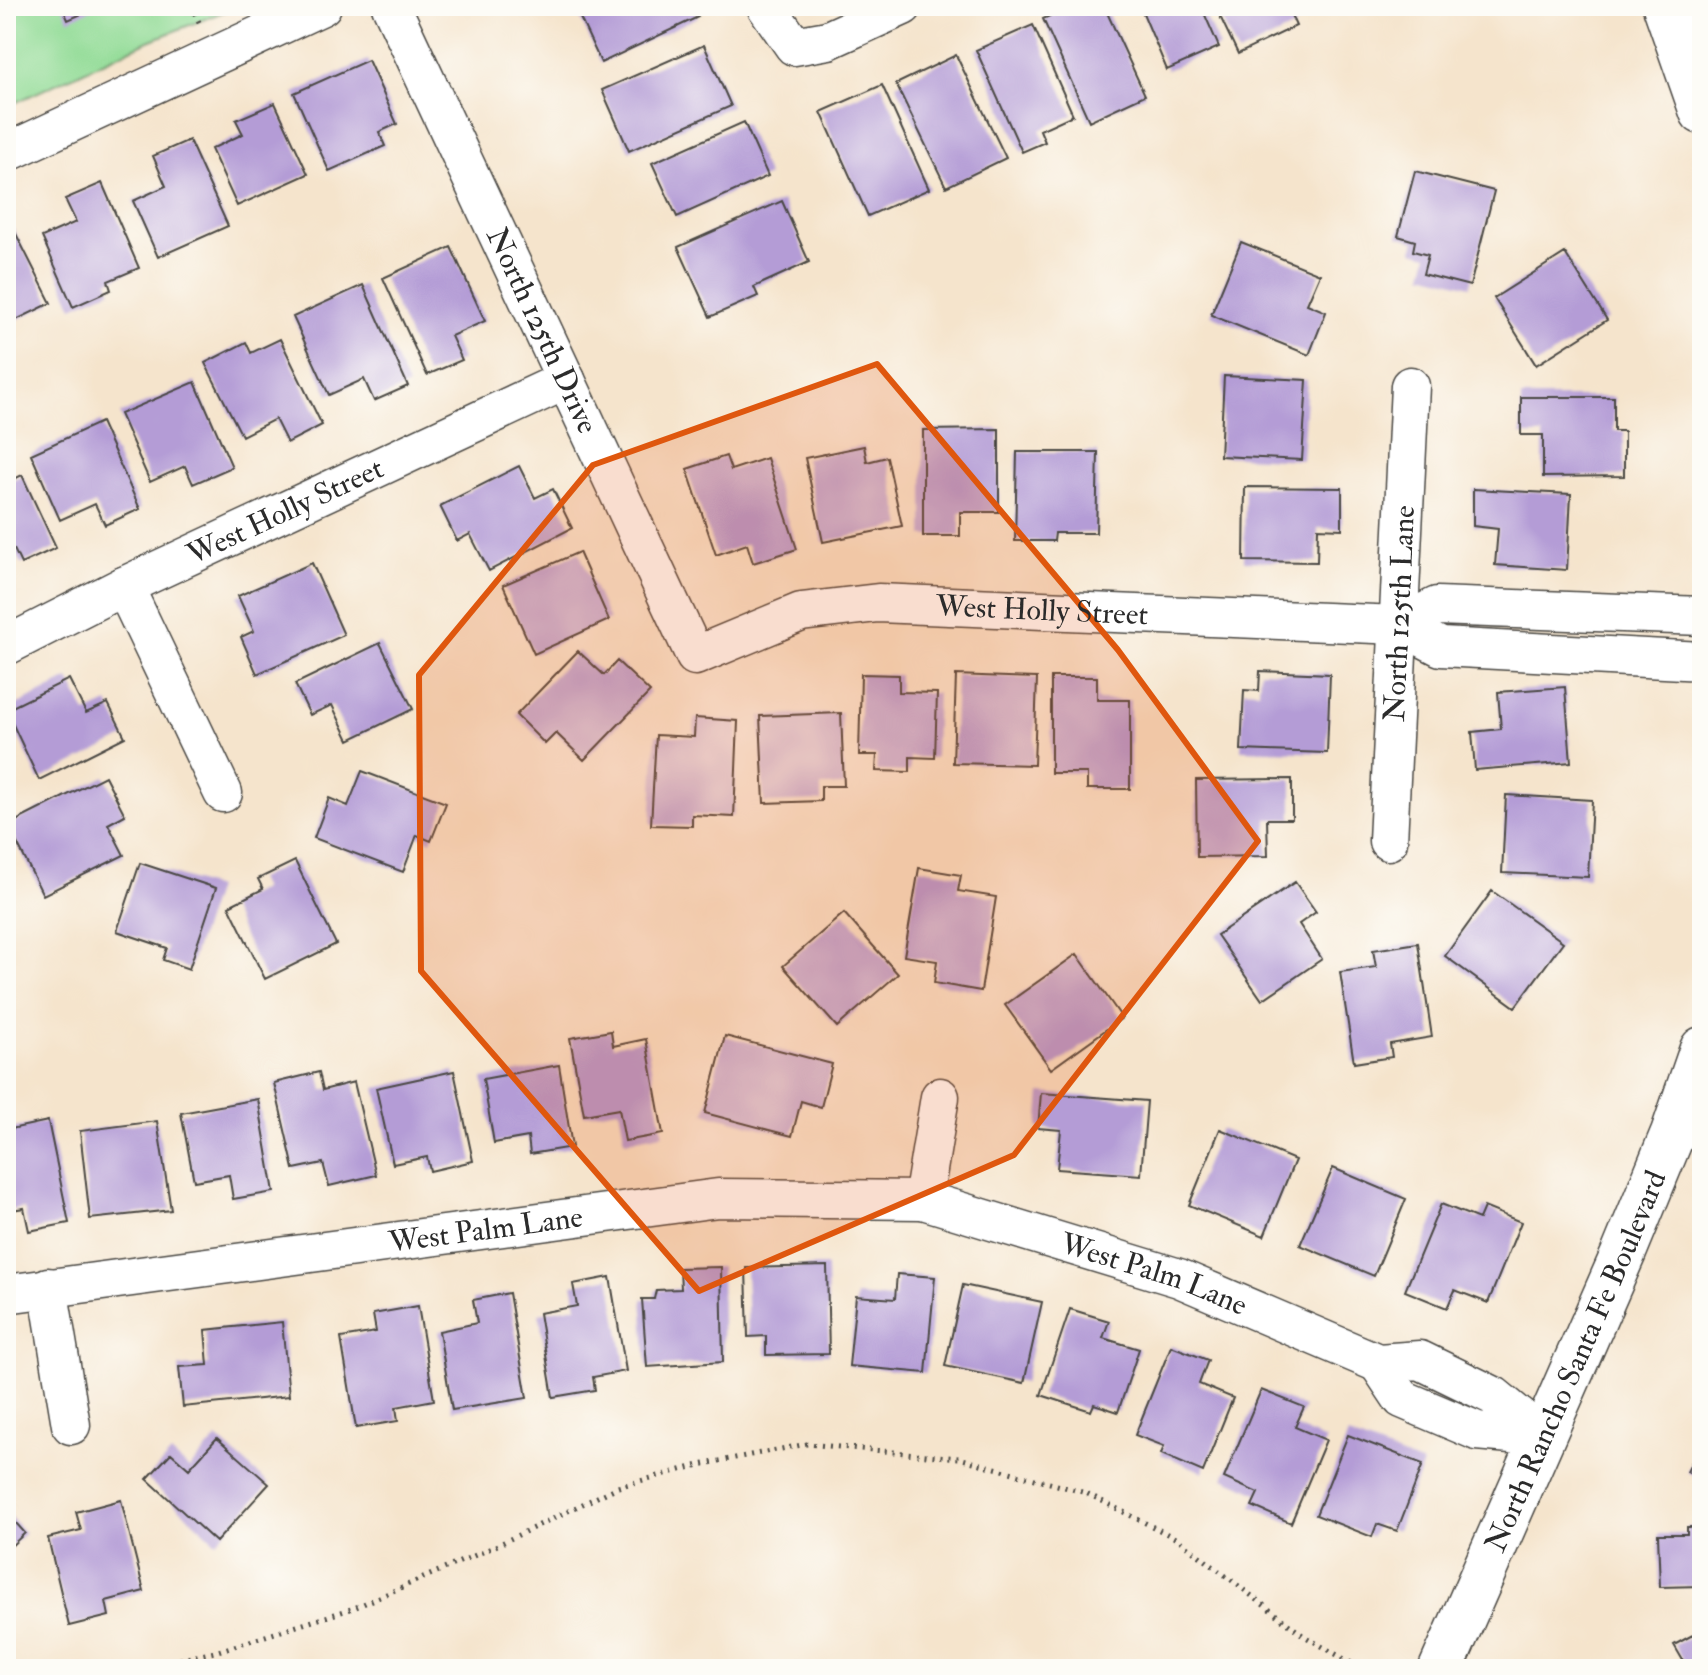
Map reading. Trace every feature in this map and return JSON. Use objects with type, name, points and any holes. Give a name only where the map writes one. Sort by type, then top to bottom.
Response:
[{"type":"street","points":[[6,153],[322,6]]},
{"type":"street","name":"North 125th Drive","points":[[391,6],[695,656]]},
{"type":"street","points":[[766,6],[794,46],[828,40],[903,6]]},
{"type":"street","points":[[1665,6],[1701,104]]},
{"type":"street","name":"West Holly Street","points":[[6,646],[124,586],[566,380]]},
{"type":"street","name":"North 125th Lane","points":[[1388,841],[1410,386]]},
{"type":"street","points":[[124,586],[223,793]]},
{"type":"street","name":"West Holly Street","points":[[695,656],[801,612],[878,603],[1399,625],[1441,647],[1702,661]]},
{"type":"street","name":"West Holly Street","points":[[1399,625],[1437,606],[1702,616]]},
{"type":"street","name":"North Rancho Santa Fe Boulevard","points":[[1441,1669],[1673,1133],[1702,1049]]},
{"type":"street","points":[[923,1200],[940,1097]]},
{"type":"street","name":"West Palm Lane","points":[[6,1294],[718,1198],[923,1200],[1179,1278],[1378,1363],[1402,1399],[1477,1431],[1544,1437]]},
{"type":"street","points":[[48,1287],[71,1425]]},
{"type":"path","points":[[133,1669],[215,1652],[354,1608],[485,1551],[618,1487],[699,1465],[807,1444],[959,1458],[1086,1493],[1179,1540],[1304,1636],[1362,1669]]},
{"type":"highlighted area","points":[[877,364],[1118,650],[1258,841],[1014,1155],[699,1291],[421,971],[419,675],[593,465]]},
{"type":"green space","points":[[6,6],[238,6],[144,43],[6,107]]},
{"type":"building","points":[[62,6],[91,6],[93,9],[68,20]]},
{"type":"building","points":[[577,6],[692,6],[698,17],[601,63]]},
{"type":"building","points":[[1071,6],[1104,6],[1145,95],[1089,121],[1043,19]]},
{"type":"building","points":[[1140,6],[1201,6],[1219,47],[1167,70]]},
{"type":"building","points":[[1215,6],[1287,6],[1296,26],[1238,54]]},
{"type":"building","points":[[1033,25],[1073,115],[1040,130],[1045,142],[1022,152],[976,50]]},
{"type":"building","points":[[704,45],[731,106],[629,151],[602,90]]},
{"type":"building","points":[[956,55],[1006,158],[946,187],[896,84]]},
{"type":"building","points":[[368,60],[397,124],[379,132],[385,146],[329,171],[294,93]]},
{"type":"building","points":[[882,85],[929,189],[868,216],[821,112]]},
{"type":"building","points":[[275,103],[308,174],[237,206],[211,149],[243,134],[236,120]]},
{"type":"building","points":[[744,122],[768,176],[677,217],[652,163]]},
{"type":"building","points":[[189,140],[228,226],[158,257],[133,201],[166,186],[153,156]]},
{"type":"building","points":[[1415,171],[1494,191],[1470,286],[1423,274],[1428,255],[1413,251],[1415,241],[1398,236]]},
{"type":"building","points":[[102,183],[139,268],[108,281],[111,290],[73,307],[42,237],[76,222],[65,199]]},
{"type":"building","points":[[782,201],[809,262],[754,287],[758,296],[710,317],[678,247]]},
{"type":"building","points":[[11,224],[51,303],[6,325],[6,226]]},
{"type":"building","points":[[1241,242],[1320,274],[1307,304],[1326,312],[1309,355],[1211,315]]},
{"type":"building","points":[[451,247],[485,321],[451,336],[462,360],[427,375],[383,278]]},
{"type":"building","points":[[1565,253],[1607,320],[1536,365],[1494,298]]},
{"type":"building","points":[[363,285],[408,386],[374,401],[364,379],[329,395],[293,317]]},
{"type":"building","points":[[280,339],[322,425],[287,443],[275,419],[242,436],[205,363],[246,342],[251,353]]},
{"type":"building","points":[[1224,376],[1307,380],[1302,460],[1220,456]]},
{"type":"building","points":[[195,382],[232,467],[193,484],[185,466],[150,482],[120,414]]},
{"type":"building","points":[[1521,397],[1614,397],[1614,431],[1624,431],[1624,476],[1543,477],[1543,435],[1521,435]]},
{"type":"building","points":[[101,422],[140,509],[105,525],[95,504],[60,520],[31,454]]},
{"type":"building","points":[[999,429],[999,512],[960,512],[960,536],[923,536],[923,430]]},
{"type":"building","points":[[864,446],[867,462],[887,457],[902,526],[823,542],[805,458]]},
{"type":"building","points":[[1017,452],[1098,452],[1096,533],[1055,533],[1054,541],[1015,541]]},
{"type":"building","points":[[726,456],[731,470],[767,458],[797,549],[753,563],[747,544],[716,555],[687,469]]},
{"type":"building","points":[[519,466],[535,498],[553,489],[572,528],[489,571],[470,534],[457,541],[440,506]]},
{"type":"building","points":[[22,475],[56,548],[21,564],[14,549],[6,553],[6,483]]},
{"type":"building","points":[[1245,487],[1342,488],[1342,529],[1318,528],[1317,562],[1244,561]]},
{"type":"building","points":[[1473,489],[1571,494],[1567,570],[1495,565],[1498,529],[1473,526]]},
{"type":"building","points":[[579,552],[609,620],[534,654],[503,585]]},
{"type":"building","points":[[312,563],[344,635],[257,674],[241,637],[254,631],[238,596]]},
{"type":"building","points":[[380,643],[413,709],[349,740],[332,705],[310,715],[295,684]]},
{"type":"building","points":[[578,651],[604,675],[617,661],[650,692],[584,760],[556,733],[545,744],[516,715]]},
{"type":"building","points":[[1260,671],[1330,674],[1327,753],[1241,750],[1244,690],[1259,691]]},
{"type":"building","points":[[861,674],[899,675],[899,692],[937,693],[935,758],[910,757],[910,772],[876,771],[877,755],[859,755]]},
{"type":"building","points":[[956,675],[1037,678],[1034,765],[953,763]]},
{"type":"building","points":[[1051,677],[1097,677],[1097,700],[1130,700],[1130,789],[1087,789],[1087,773],[1051,773]]},
{"type":"building","points":[[69,679],[86,713],[108,703],[125,737],[39,780],[6,710]]},
{"type":"building","points":[[1565,687],[1571,762],[1475,770],[1472,732],[1501,729],[1498,692]]},
{"type":"building","points":[[841,713],[844,786],[821,786],[821,801],[764,803],[760,716]]},
{"type":"building","points":[[695,718],[738,721],[734,817],[692,815],[692,826],[651,825],[656,735],[694,737]]},
{"type":"building","points":[[362,771],[446,803],[431,841],[417,835],[403,872],[314,838],[329,798],[348,806]]},
{"type":"building","points":[[105,776],[125,815],[108,824],[124,855],[43,895],[8,825]]},
{"type":"building","points":[[1292,779],[1292,819],[1267,819],[1268,856],[1197,857],[1196,780]]},
{"type":"building","points":[[1506,795],[1592,800],[1588,877],[1502,873]]},
{"type":"building","points":[[295,861],[336,944],[265,979],[229,906],[263,889],[258,879]]},
{"type":"building","points":[[140,863],[216,888],[189,969],[163,960],[167,948],[117,931]]},
{"type":"building","points":[[919,868],[961,875],[958,891],[996,897],[981,991],[934,983],[937,961],[904,956]]},
{"type":"building","points":[[1295,882],[1316,912],[1299,924],[1322,959],[1262,1000],[1217,935]]},
{"type":"building","points":[[1492,891],[1563,942],[1515,1007],[1445,956]]},
{"type":"building","points":[[844,913],[898,974],[837,1027],[783,966]]},
{"type":"building","points":[[1418,943],[1432,1037],[1390,1044],[1392,1057],[1354,1063],[1340,972],[1376,967],[1373,950]]},
{"type":"building","points":[[1077,954],[1122,1018],[1051,1069],[1005,1005]]},
{"type":"building","points":[[611,1031],[613,1046],[646,1039],[663,1134],[625,1141],[619,1109],[584,1115],[570,1038]]},
{"type":"building","points":[[725,1036],[832,1064],[821,1107],[801,1101],[792,1136],[705,1113]]},
{"type":"building","points":[[559,1065],[572,1147],[530,1154],[528,1137],[494,1143],[483,1079]]},
{"type":"building","points":[[454,1071],[473,1161],[430,1171],[427,1157],[393,1164],[376,1088]]},
{"type":"building","points":[[319,1072],[323,1090],[354,1082],[376,1175],[329,1186],[323,1163],[294,1169],[274,1083]]},
{"type":"building","points":[[1041,1093],[1147,1101],[1141,1175],[1057,1169],[1061,1130],[1038,1128]]},
{"type":"building","points":[[258,1099],[274,1192],[233,1199],[229,1175],[194,1181],[181,1113]]},
{"type":"building","points":[[48,1121],[69,1223],[29,1231],[24,1208],[6,1211],[6,1130]]},
{"type":"building","points":[[157,1121],[171,1210],[90,1219],[80,1131]]},
{"type":"building","points":[[1220,1129],[1295,1160],[1264,1236],[1189,1205]]},
{"type":"building","points":[[1333,1168],[1406,1199],[1374,1276],[1300,1245]]},
{"type":"building","points":[[1441,1204],[1479,1219],[1484,1207],[1521,1222],[1488,1303],[1455,1290],[1447,1308],[1405,1291]]},
{"type":"building","points":[[827,1266],[829,1354],[766,1355],[766,1336],[748,1337],[746,1268]]},
{"type":"building","points":[[721,1267],[723,1362],[647,1367],[642,1299],[654,1299],[656,1290],[681,1289],[680,1268]]},
{"type":"building","points":[[897,1274],[935,1277],[926,1373],[849,1366],[856,1296],[895,1299]]},
{"type":"building","points":[[610,1277],[626,1371],[593,1377],[595,1390],[553,1397],[539,1313],[577,1306],[573,1284]]},
{"type":"building","points":[[963,1285],[1042,1302],[1024,1383],[945,1366]]},
{"type":"building","points":[[509,1293],[527,1398],[452,1410],[439,1331],[477,1323],[473,1300]]},
{"type":"building","points":[[418,1306],[434,1400],[396,1407],[398,1421],[356,1428],[341,1338],[376,1332],[373,1314]]},
{"type":"building","points":[[1070,1309],[1109,1321],[1103,1338],[1139,1349],[1118,1412],[1094,1404],[1091,1411],[1041,1395]]},
{"type":"building","points":[[282,1322],[289,1396],[183,1407],[179,1367],[208,1365],[205,1330]]},
{"type":"building","points":[[1171,1346],[1208,1360],[1199,1384],[1233,1398],[1203,1472],[1161,1454],[1164,1446],[1135,1435]]},
{"type":"building","points":[[1261,1390],[1304,1407],[1295,1427],[1326,1440],[1291,1523],[1252,1506],[1258,1493],[1224,1478]]},
{"type":"building","points":[[1348,1435],[1423,1464],[1397,1531],[1377,1524],[1372,1537],[1316,1515]]},
{"type":"building","points":[[217,1438],[269,1484],[216,1542],[147,1479],[171,1453],[189,1469]]},
{"type":"building","points":[[1702,1441],[1702,1479],[1687,1472]]},
{"type":"building","points":[[121,1500],[144,1591],[106,1601],[109,1616],[69,1626],[48,1538],[81,1530],[76,1512]]},
{"type":"building","points":[[6,1512],[25,1533],[6,1551]]},
{"type":"building","points":[[1687,1527],[1702,1527],[1702,1586],[1660,1587],[1658,1534],[1687,1534]]},
{"type":"building","points":[[1702,1630],[1702,1669],[1688,1669],[1674,1645]]}]
